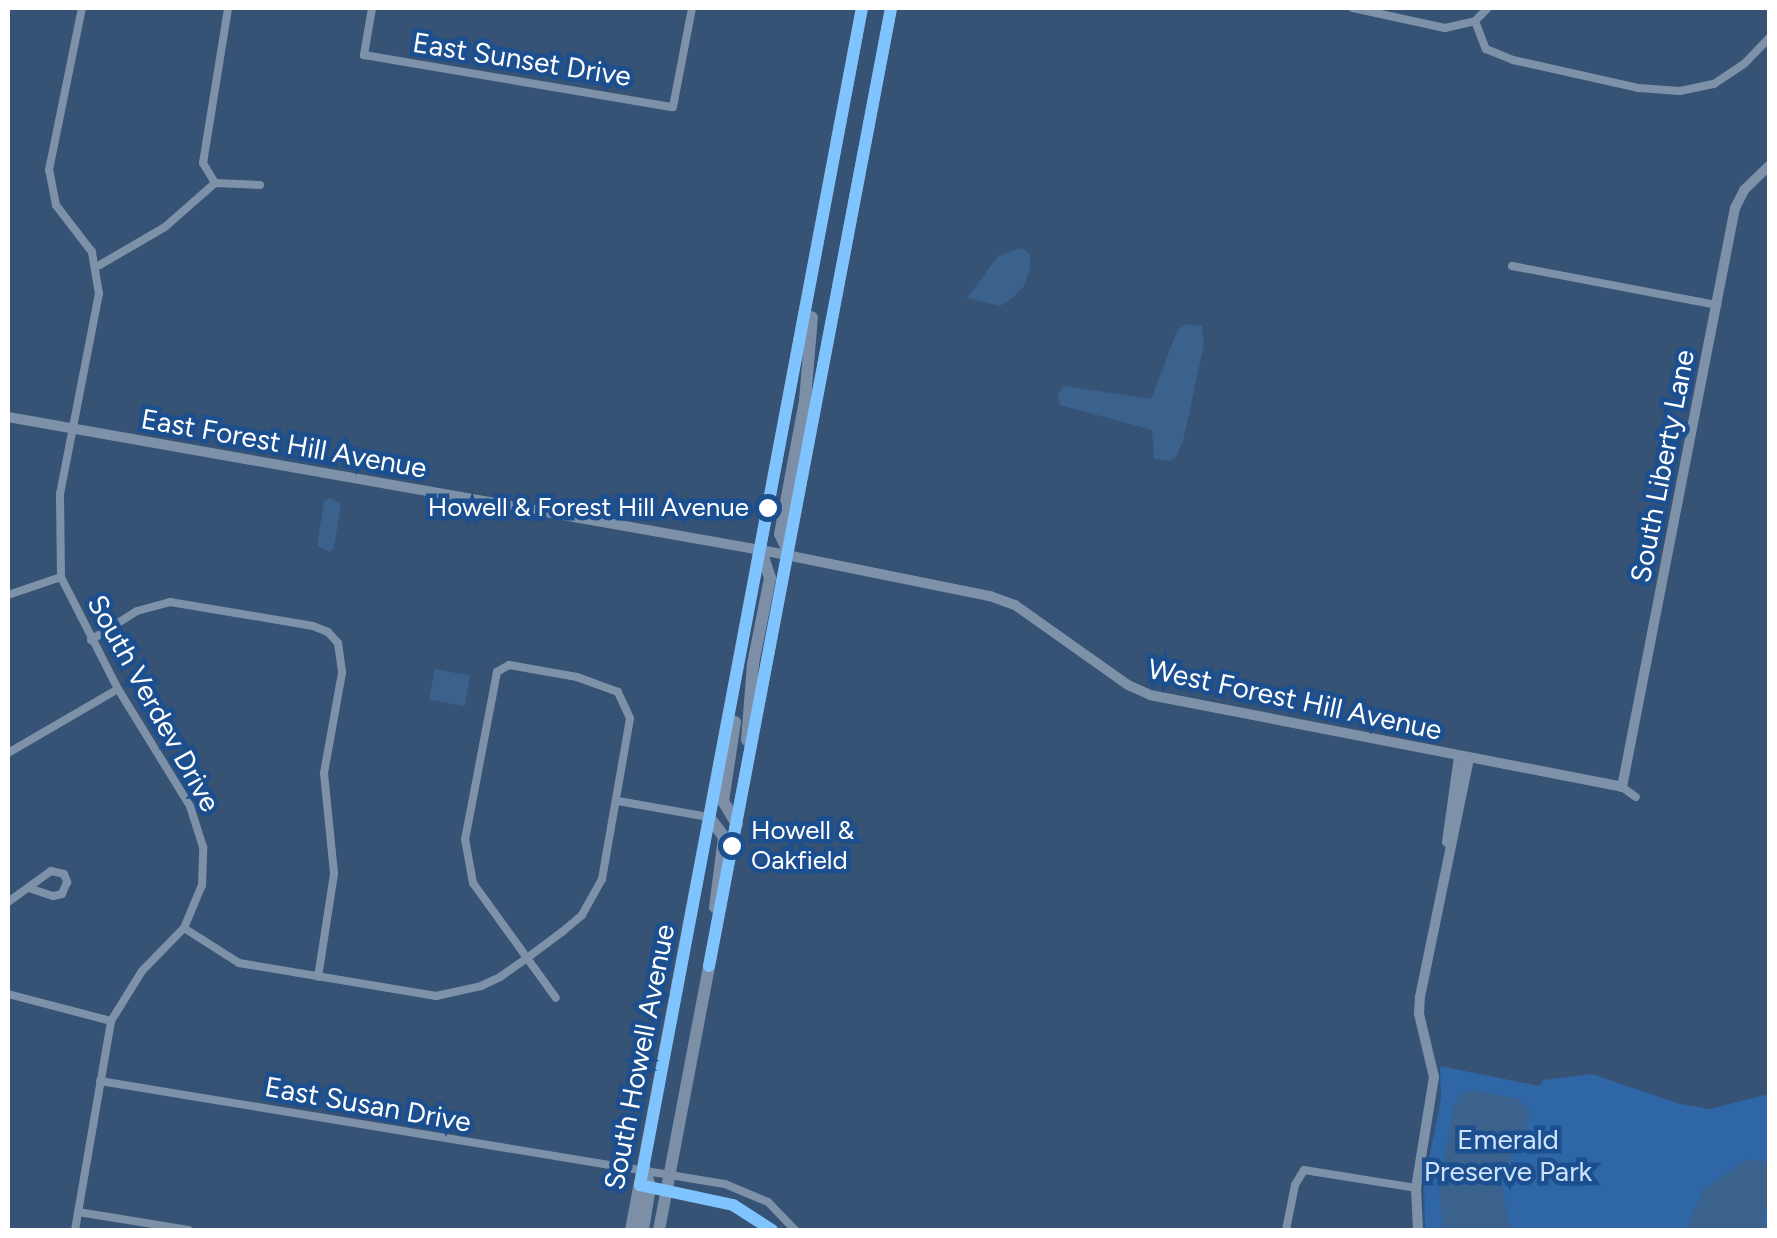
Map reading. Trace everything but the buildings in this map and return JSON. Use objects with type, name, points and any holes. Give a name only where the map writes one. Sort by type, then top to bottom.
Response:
[{"type":"main road","name":"South Howell Avenue","points":[[644,1168],[862,8]]},
{"type":"main road","name":"South Howell Avenue","points":[[659,1230],[891,8]]},
{"type":"main road","points":[[790,556],[783,546],[781,525],[806,400],[814,270]]},
{"type":"main road","points":[[745,783],[753,664],[770,582],[761,550]]},
{"type":"main road","points":[[737,680],[734,744],[723,801],[737,824]]},
{"type":"main road","points":[[709,817],[724,837],[715,889],[716,934]]},
{"type":"main road","points":[[643,1230],[644,1168]]},
{"type":"main road","name":"South Howell Avenue","points":[[630,1230],[645,1186]]},
{"type":"street","points":[[82,8],[49,170],[56,205],[78,228],[98,266],[166,227],[215,183],[260,184]]},
{"type":"street","points":[[215,183],[203,163],[228,8]]},
{"type":"street","name":"East Sunset Drive","points":[[372,8],[364,56],[673,108],[692,8]]},
{"type":"street","points":[[1353,8],[1445,28],[1475,21],[1488,8]]},
{"type":"street","points":[[1475,21],[1486,49],[1514,60],[1638,88],[1680,90],[1716,82],[1745,62],[1770,37]]},
{"type":"street","name":"South Liberty Lane","points":[[1622,787],[1736,208],[1744,190],[1770,165]]},
{"type":"street","name":"South Verdev Drive","points":[[75,1230],[112,1022],[142,971],[184,928],[202,886],[204,847],[190,806],[90,640],[61,577],[57,523],[99,294],[98,266]]},
{"type":"street","points":[[1512,266],[1717,306]]},
{"type":"street","name":"East Forest Hill Avenue","points":[[8,417],[790,556]]},
{"type":"street","name":"West Forest Hill Avenue","points":[[790,556],[1004,600],[1150,695],[1622,787],[1636,798]]},
{"type":"street","points":[[8,595],[61,577]]},
{"type":"street","points":[[90,640],[136,611],[170,602],[313,626],[328,632],[338,643],[342,674],[324,773],[334,874],[318,976]]},
{"type":"street","points":[[184,928],[239,962],[436,996],[481,986],[528,958],[582,914],[598,892],[618,800],[630,718],[618,692],[578,677],[501,667],[465,856],[473,882],[528,958],[556,998]]},
{"type":"street","points":[[8,753],[118,689]]},
{"type":"street","points":[[1418,1230],[1416,1188],[1434,1077],[1419,1014],[1420,997],[1447,858],[1446,824],[1464,758]]},
{"type":"street","points":[[618,800],[709,817]]},
{"type":"street","points":[[8,902],[52,871],[64,874],[68,882],[62,894],[53,896],[29,888]]},
{"type":"street","points":[[8,994],[112,1022]]},
{"type":"street","name":"East Susan Drive","points":[[100,1081],[628,1171],[644,1168]]},
{"type":"street","points":[[644,1168],[746,1190],[786,1216],[795,1230]]},
{"type":"street","points":[[1286,1230],[1295,1185],[1304,1170],[1416,1188]]},
{"type":"street","points":[[628,1171],[645,1186],[733,1205],[772,1230]]},
{"type":"street","points":[[78,1212],[189,1230]]},
{"type":"green space","name":"Emerald Preserve Park","points":[[1440,1066],[1540,1086],[1543,1080],[1592,1074],[1680,1104],[1710,1109],[1769,1094],[1769,1230],[1425,1230],[1424,1186],[1441,1097]]},
{"type":"shaded area","points":[[1022,248],[1030,254],[1030,268],[1024,286],[1013,298],[1000,306],[967,298],[998,256]]},
{"type":"shaded area","points":[[1186,324],[1202,326],[1204,344],[1184,437],[1177,456],[1170,461],[1154,459],[1152,430],[1060,405],[1058,394],[1064,386],[1151,399],[1177,331]]},
{"type":"shaded area","points":[[329,498],[341,503],[334,549],[330,552],[317,546],[324,502]]},
{"type":"shaded area","points":[[435,669],[470,676],[464,706],[429,699]]},
{"type":"shaded area","points":[[1471,1090],[1519,1099],[1529,1109],[1526,1128],[1501,1179],[1508,1220],[1515,1230],[1443,1230],[1439,1190],[1454,1106],[1462,1092]]},
{"type":"shaded area","points":[[1746,1159],[1769,1162],[1769,1203],[1762,1219],[1769,1230],[1685,1230],[1704,1190]]},
{"type":"transit line","points":[[772,1230],[733,1205],[640,1185],[862,8]]},
{"type":"transit line","points":[[709,966],[891,8]]},
{"type":"place","name":"Howell & Forest Hill Avenue","points":[[768,508]]},
{"type":"place","name":"Howell & Oakfield","points":[[732,846]]}]
